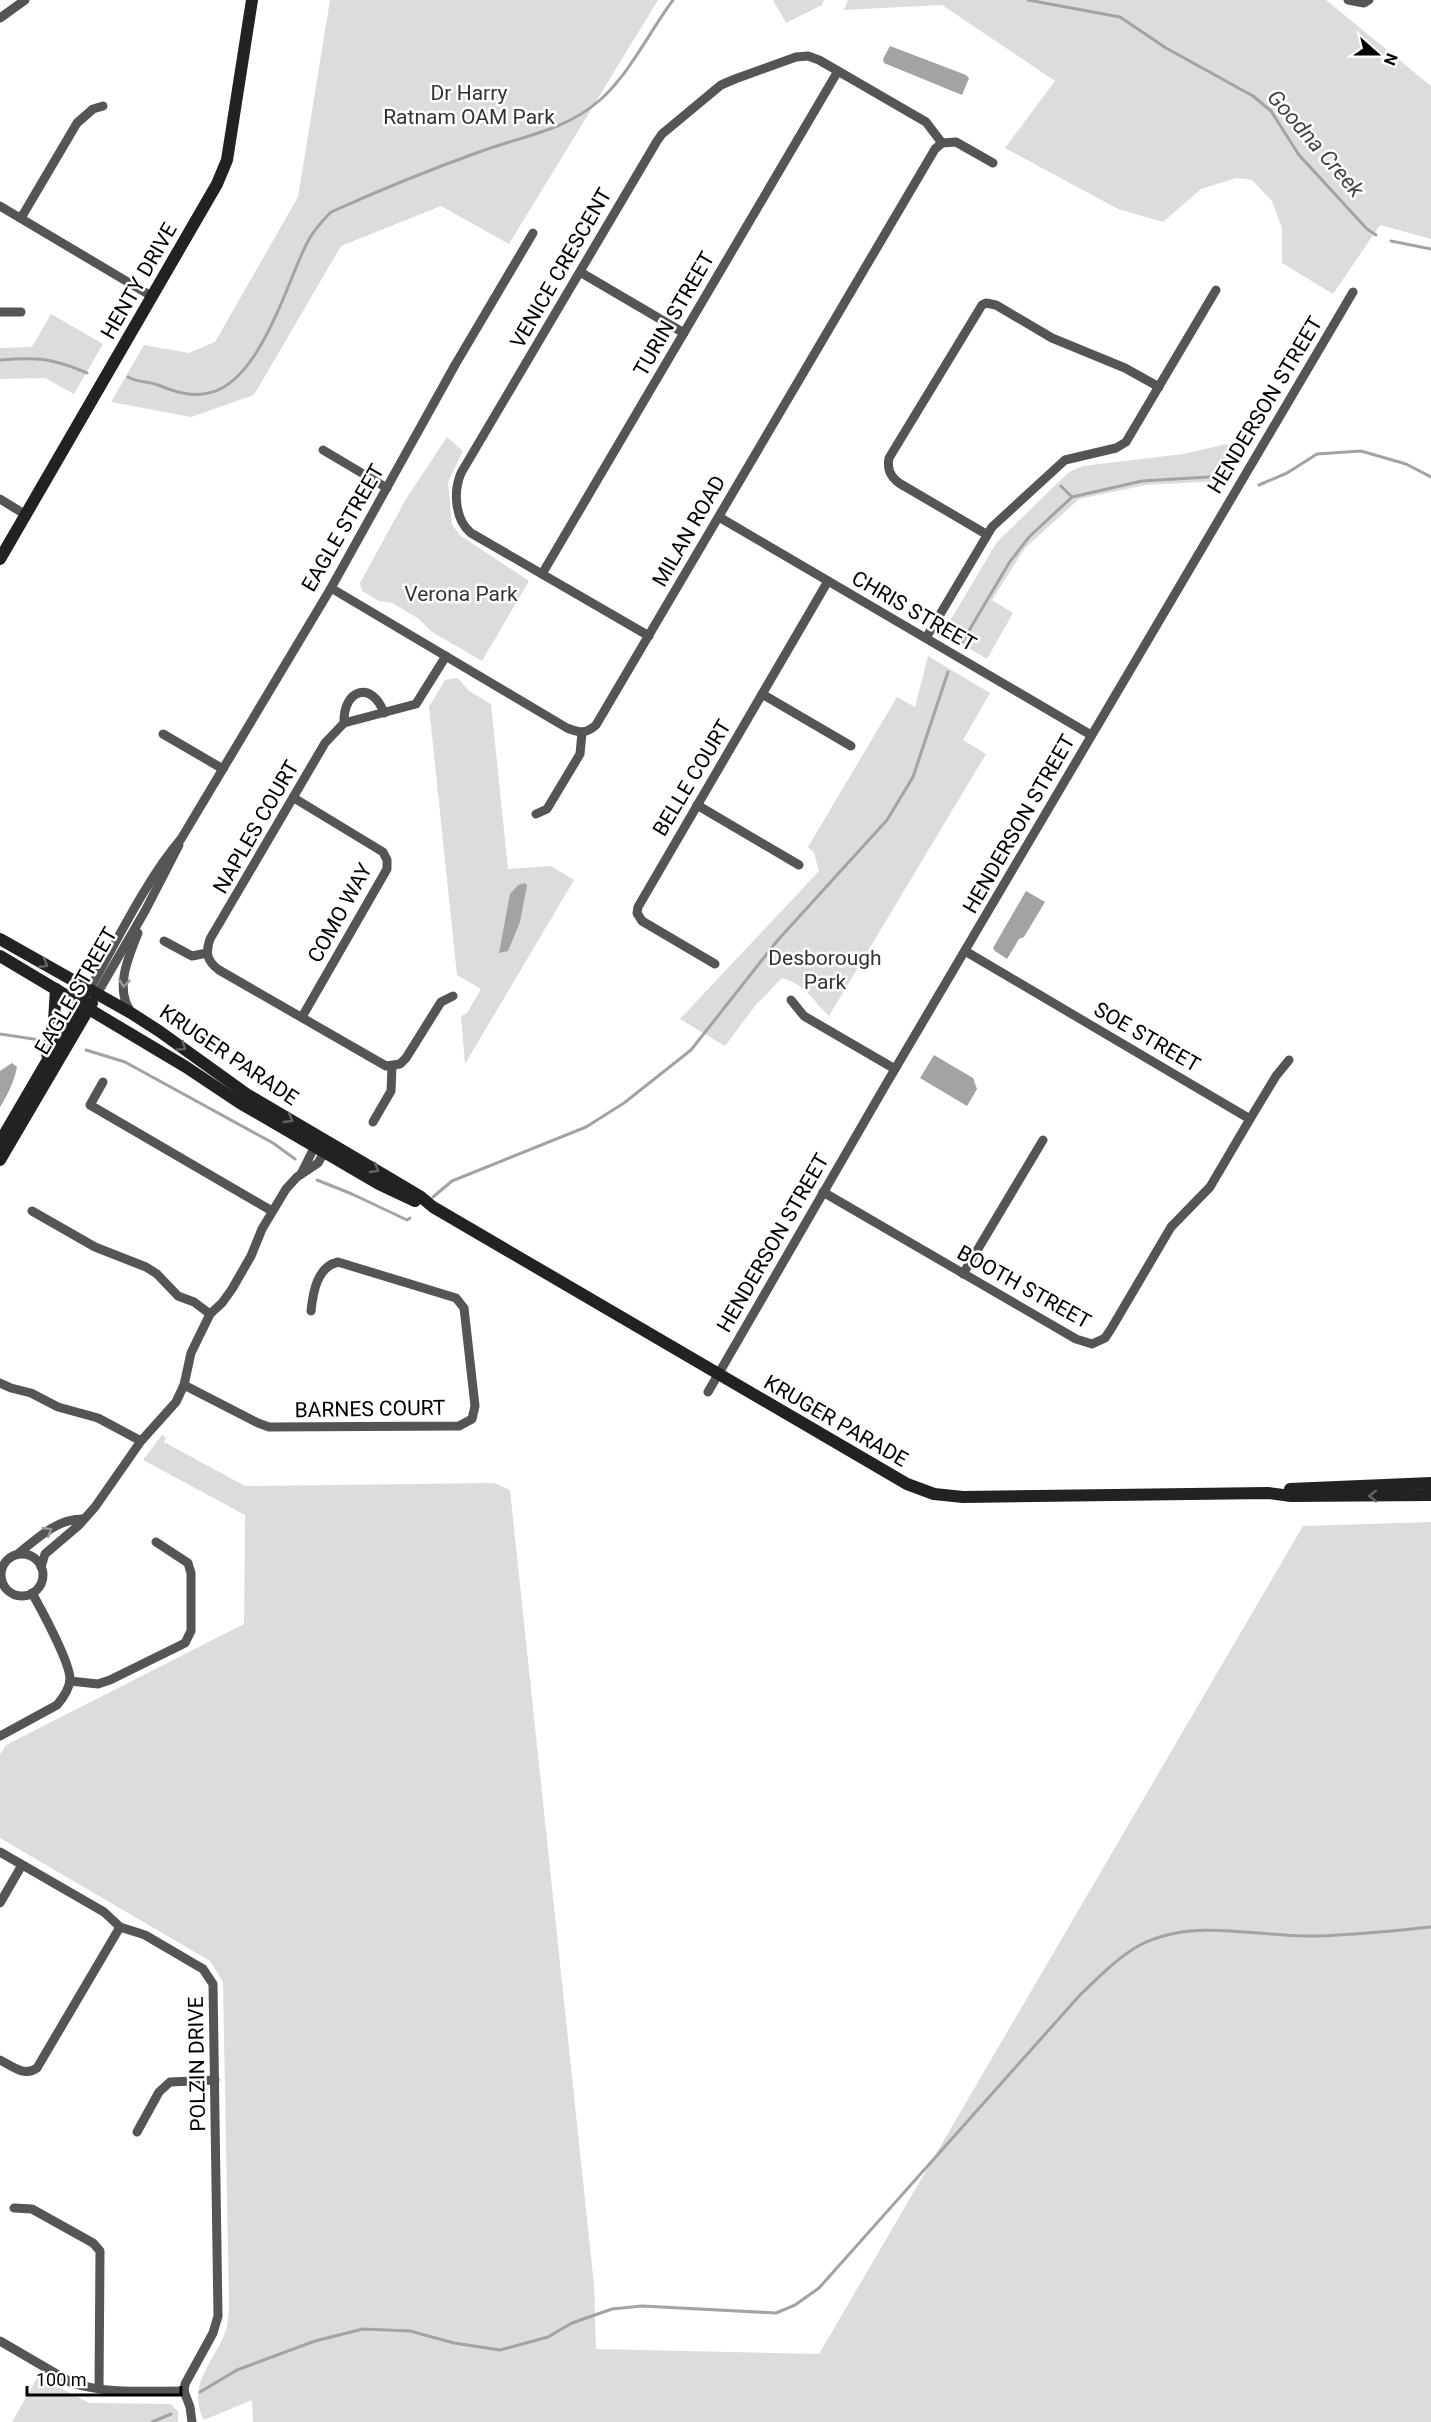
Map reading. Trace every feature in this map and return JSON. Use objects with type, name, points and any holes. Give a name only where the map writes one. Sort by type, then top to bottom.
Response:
[{"type":"street","points":[[0,18],[25,0]]},
{"type":"street","name":"HENTY DRIVE","points":[[0,559],[217,184],[227,160],[252,0]]},
{"type":"street","points":[[1348,0],[1364,3],[1369,0]]},
{"type":"street","name":"VENICE CRESCENT","points":[[649,636],[465,528],[459,515],[457,488],[461,473],[657,141],[662,134],[721,85],[802,56],[814,58],[926,122],[942,143]]},
{"type":"street","name":"TURIN STREET","points":[[542,574],[838,72]]},
{"type":"street","points":[[21,218],[77,123],[93,109],[103,106]]},
{"type":"street","points":[[942,143],[956,142],[993,163]]},
{"type":"street","name":"MILAN ROAD","points":[[582,733],[596,725],[932,153],[942,143]]},
{"type":"street","points":[[0,206],[153,297]]},
{"type":"street","name":"EAGLE STREET","points":[[93,992],[149,887],[170,852],[181,839],[331,588],[455,365],[533,233]]},
{"type":"street","points":[[580,272],[684,333]]},
{"type":"street","points":[[926,638],[986,534],[1059,464],[1072,457],[1116,448],[1126,442],[1216,290]]},
{"type":"street","name":"HENDERSON STREET","points":[[708,1392],[895,1069],[1353,292]]},
{"type":"street","points":[[986,534],[899,483],[892,477],[888,465],[889,458],[982,305],[991,303],[1052,338],[1125,368],[1159,387]]},
{"type":"street","points":[[0,312],[21,312]]},
{"type":"street","points":[[323,450],[387,488]]},
{"type":"street","points":[[0,499],[26,515]]},
{"type":"street","name":"CHRIS STREET","points":[[718,517],[1091,735]]},
{"type":"street","name":"BELLE COURT","points":[[715,964],[638,917],[640,900],[828,581]]},
{"type":"street","points":[[331,588],[567,728],[582,733],[579,754],[547,809],[536,814]]},
{"type":"street","points":[[344,723],[416,704],[446,656]]},
{"type":"street","name":"NAPLES COURT","points":[[207,953],[210,939],[325,743],[344,723],[346,703],[356,693],[361,692],[374,698],[384,713]]},
{"type":"street","points":[[762,694],[851,746]]},
{"type":"street","points":[[163,734],[223,769]]},
{"type":"street","name":"COMO WAY","points":[[294,798],[383,852],[387,869],[302,1017]]},
{"type":"street","points":[[697,805],[799,865]]},
{"type":"street","name":"EAGLE STREET","points":[[0,1142],[45,1064],[146,911],[176,855],[181,839]]},
{"type":"street","points":[[131,1013],[123,1000],[122,987],[128,956],[146,911]]},
{"type":"street","name":"KRUGER PARADE","points":[[0,939],[131,1013],[322,1145]]},
{"type":"street","points":[[164,941],[192,956],[207,953],[213,966],[378,1062],[392,1066],[400,1064],[406,1058],[441,1002],[453,996]]},
{"type":"street","name":"SOE STREET","points":[[965,951],[1250,1119]]},
{"type":"street","name":"KRUGER PARADE","points":[[0,956],[322,1145],[421,1197],[433,1208],[907,1484],[934,1494],[963,1497],[1268,1493],[1293,1489],[1431,1483]]},
{"type":"street","points":[[45,1064],[54,1021],[56,989]]},
{"type":"street","points":[[791,1000],[804,1016],[895,1069]]},
{"type":"street","name":"EAGLE STREET","points":[[0,1160],[84,1006]]},
{"type":"street","points":[[1250,1119],[1288,1060]]},
{"type":"street","points":[[373,1122],[391,1091],[392,1066]]},
{"type":"street","points":[[104,1082],[90,1106],[272,1211]]},
{"type":"street","name":"BOOTH STREET","points":[[823,1192],[1084,1343],[1098,1342],[1105,1338],[1111,1329],[1171,1227],[1215,1179],[1250,1119]]},
{"type":"street","points":[[963,1274],[1043,1140]]},
{"type":"street","points":[[0,1597],[32,1593],[41,1582],[41,1567],[45,1554],[105,1495],[141,1441],[176,1402],[184,1385],[191,1353],[210,1314],[232,1289],[251,1256],[272,1211],[286,1189],[301,1174],[318,1163],[322,1145]]},
{"type":"street","points":[[32,1211],[95,1246],[147,1267],[178,1296],[194,1302],[210,1314]]},
{"type":"street","name":"BARNES COURT","points":[[184,1385],[269,1427],[459,1426],[472,1419],[475,1406],[464,1308],[456,1298],[338,1262],[327,1267],[321,1276],[313,1294],[311,1311]]},
{"type":"street","points":[[0,1383],[31,1393],[58,1407],[98,1418],[141,1441]]},
{"type":"street","name":"KRUGER PARADE","points":[[1268,1493],[1292,1497],[1431,1495]]},
{"type":"street","points":[[14,1594],[6,1588],[1,1570],[9,1558],[59,1524],[83,1519]]},
{"type":"street","points":[[70,1681],[98,1684],[110,1680],[179,1646],[188,1637],[191,1631],[191,1573],[188,1563],[156,1542]]},
{"type":"street","points":[[18,1554],[32,1557],[41,1567]]},
{"type":"street","points":[[0,1736],[57,1705],[63,1698],[70,1681],[66,1663],[32,1593]]},
{"type":"street","name":"POLZIN DRIVE","points":[[0,1852],[104,1912],[120,1927],[145,1935],[203,1969],[211,1978],[215,1990],[218,2316],[213,2333],[185,2384],[184,2391]]},
{"type":"street","points":[[0,1903],[22,1864]]},
{"type":"street","points":[[0,2060],[25,2072],[32,2072],[37,2068],[120,1927]]},
{"type":"street","points":[[137,2132],[159,2092],[170,2082],[215,2080]]},
{"type":"street","points":[[14,2208],[32,2209],[93,2243],[100,2251],[99,2389]]},
{"type":"street","points":[[0,2341],[72,2383],[99,2389],[184,2391],[192,2422]]},
{"type":"green space","name":"Dr Harry Ratnam OAM Park","points":[[330,0],[658,0],[509,244],[441,206],[341,246],[254,395],[191,417],[111,402],[144,345],[189,353],[215,342],[298,197]]},
{"type":"green space","points":[[773,0],[824,0],[822,5],[786,23]]},
{"type":"green space","points":[[848,0],[1326,0],[1431,86],[1431,239],[1380,225],[1333,294],[1282,263],[1282,228],[1272,201],[1252,180],[1236,178],[1201,189],[1163,222],[1118,209],[1005,148],[1055,81],[942,5],[844,10]]},
{"type":"green space","points":[[51,314],[103,344],[74,394],[45,378],[0,379],[0,348],[32,347]]},
{"type":"green space","name":"Verona Park","points":[[447,437],[463,451],[448,482],[452,525],[461,536],[529,581],[482,661],[432,632],[419,619],[392,603],[379,601],[362,591],[360,583],[406,499]]},
{"type":"green space","points":[[1227,444],[1240,451],[1223,481],[1146,485],[1079,499],[1025,548],[992,600],[1013,613],[987,659],[950,637],[946,632],[947,626],[997,542],[1069,472],[1083,466],[1183,454]]},
{"type":"green space","name":"Desborough Park","points":[[928,656],[990,693],[963,740],[986,754],[829,1016],[797,984],[782,978],[755,1006],[725,1046],[680,1019],[819,871],[814,853],[808,847],[897,697],[915,707]]},
{"type":"green space","points":[[458,678],[469,691],[491,704],[508,869],[551,866],[574,880],[465,1064],[461,1016],[467,1013],[481,989],[457,975],[429,707],[445,680]]},
{"type":"green space","points":[[162,1435],[166,1438],[164,1442],[245,1486],[494,1483],[510,1490],[594,2285],[596,2349],[819,2354],[1303,1526],[1431,1522],[1431,2422],[253,2422],[252,2400],[204,2420],[199,2408],[200,2385],[225,2333],[229,2309],[223,1982],[210,1961],[0,1838],[0,1755],[6,1745],[244,1624],[245,1515],[143,1460]]},
{"type":"green space","points":[[38,2376],[89,2403],[171,2404],[178,2412],[178,2422],[12,2422]]},
{"type":"shaded area","points":[[890,46],[966,75],[969,78],[962,95],[884,63],[883,59]]},
{"type":"shaded area","points":[[525,883],[527,885],[520,922],[508,951],[499,953],[510,894],[518,885]]},
{"type":"shaded area","points":[[1026,891],[1045,902],[1024,937],[1019,939],[1007,959],[993,948]]},
{"type":"shaded area","points":[[934,1055],[973,1078],[977,1089],[967,1106],[920,1078]]},
{"type":"shaded area","points":[[12,1063],[17,1067],[16,1072],[0,1107],[0,1071]]},
{"type":"waterway","points":[[128,377],[191,394],[203,394],[222,388],[239,375],[254,356],[279,309],[308,240],[331,212],[442,166],[558,126],[587,110],[600,100],[621,77],[673,0]]},
{"type":"waterway","name":"Goodna Creek","points":[[1028,0],[1120,17],[1166,48],[1253,96],[1271,111],[1299,155],[1367,229],[1376,235]]},
{"type":"waterway","name":"Goodna Creek","points":[[1391,241],[1431,249]]},
{"type":"waterway","points":[[0,360],[45,360],[87,373]]},
{"type":"waterway","points":[[1259,485],[1287,473],[1317,454],[1361,451],[1406,464],[1431,477]]},
{"type":"waterway","points":[[961,644],[1009,563],[1029,537],[1072,497],[1142,481],[1225,476]]},
{"type":"waterway","points":[[1061,486],[1072,497]]},
{"type":"waterway","points":[[433,1197],[452,1181],[586,1127],[624,1103],[691,1050],[777,941],[887,820],[913,777],[948,672]]},
{"type":"waterway","points":[[0,1034],[40,1040]]},
{"type":"waterway","points":[[86,1050],[125,1062],[273,1143],[295,1159]]},
{"type":"waterway","points":[[317,1180],[407,1220],[410,1218]]},
{"type":"waterway","points":[[200,2392],[237,2370],[315,2341],[363,2329],[410,2331],[454,2343],[500,2350],[548,2337],[572,2323],[612,2309],[642,2306],[776,2313],[795,2305],[819,2288],[1080,1995],[1116,1962],[1140,1945],[1180,1932],[1201,1930],[1307,1936],[1431,1927]]},
{"type":"waterway","points":[[152,2422],[171,2414]]}]
